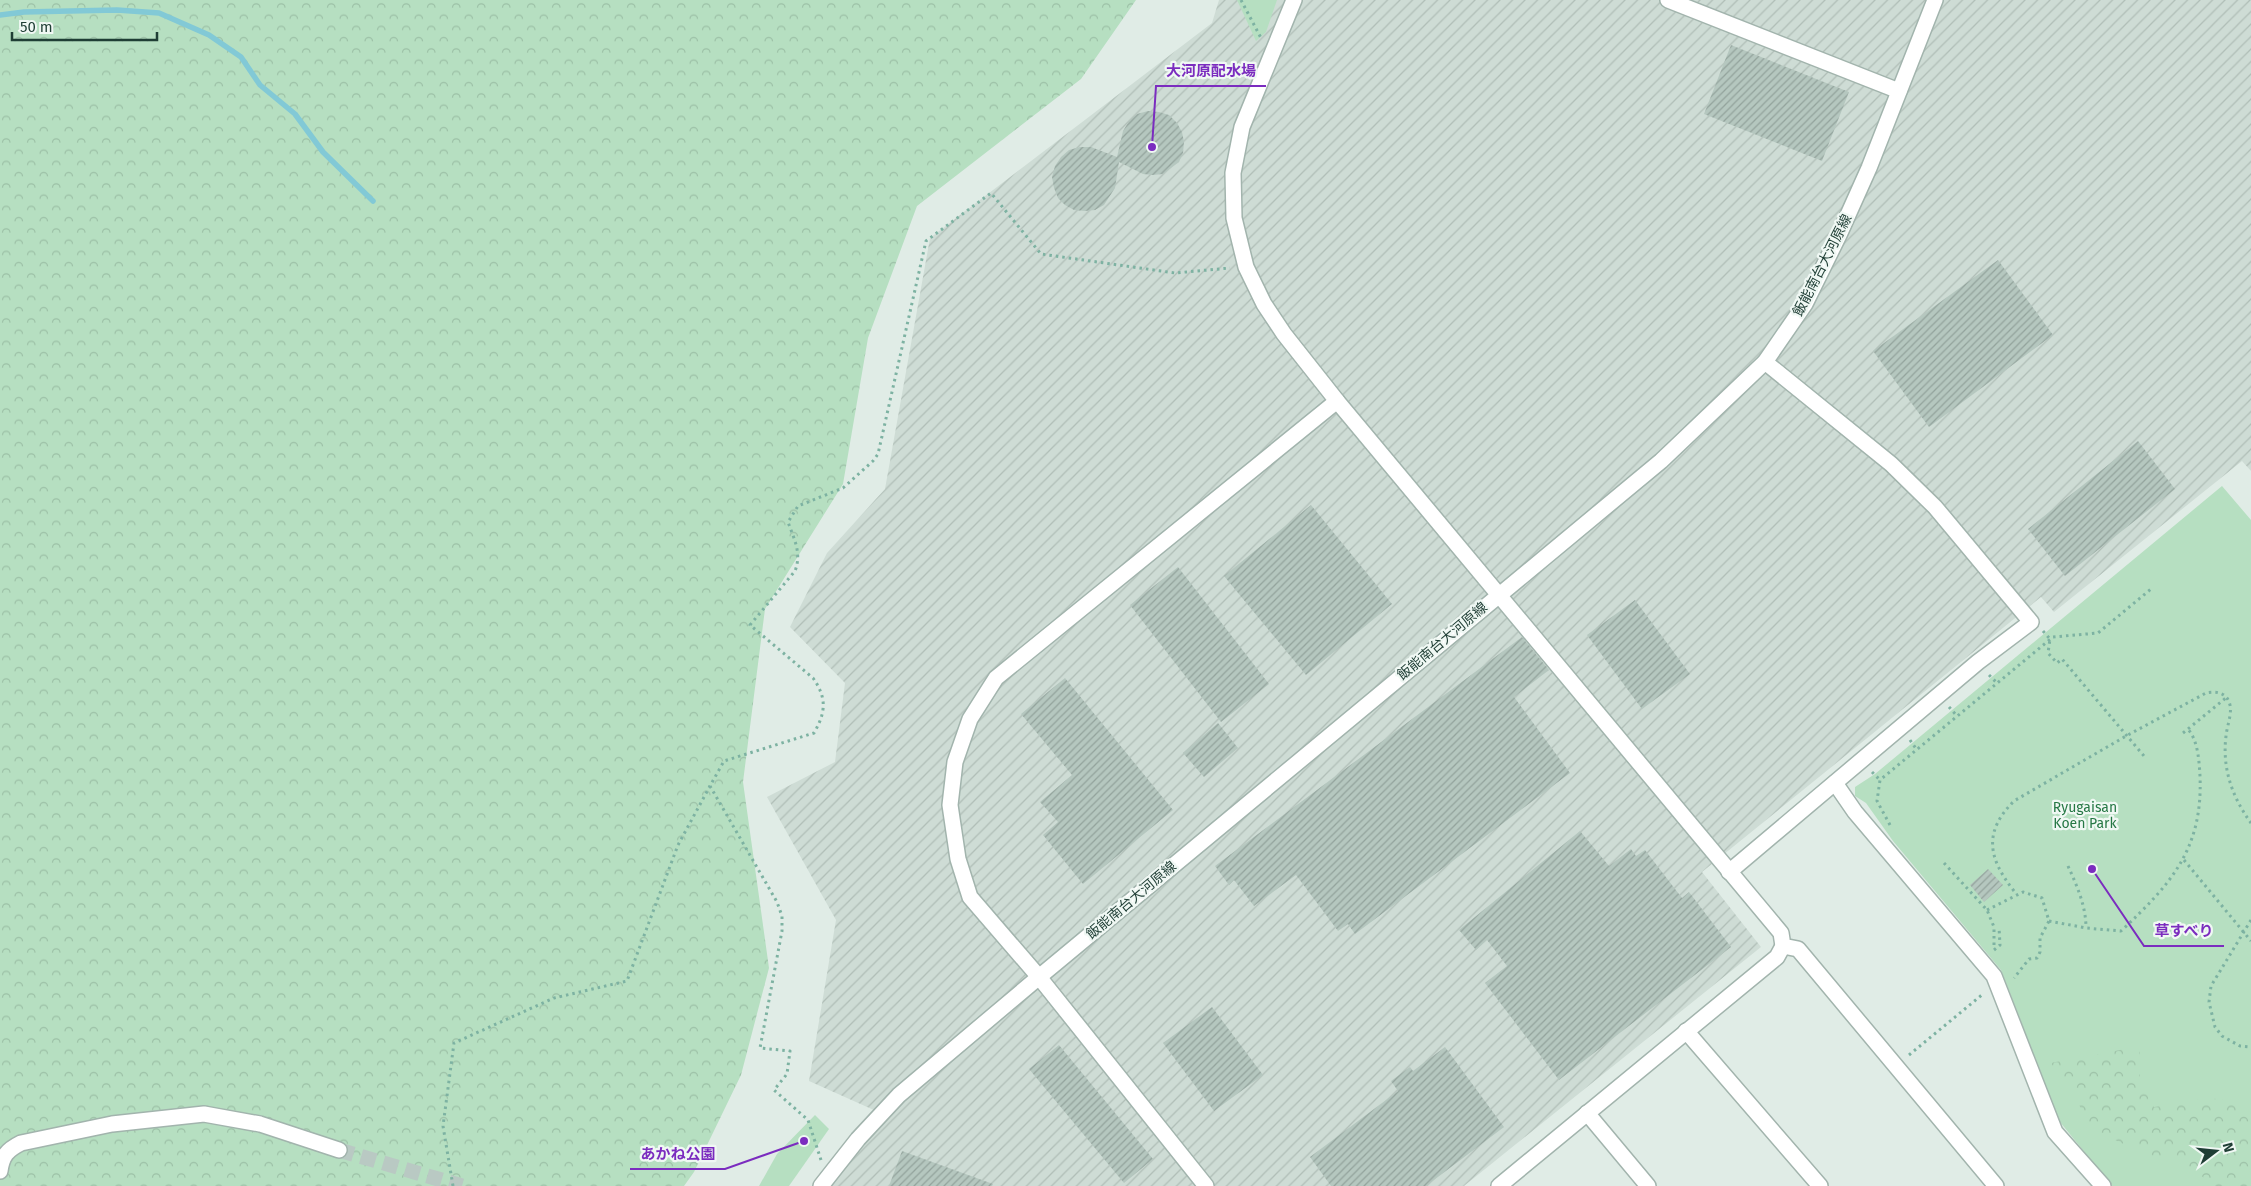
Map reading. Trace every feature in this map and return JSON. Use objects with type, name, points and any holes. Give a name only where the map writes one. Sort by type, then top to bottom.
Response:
[{"type":"street","points":[[1294,0],[1242,127],[1233,173],[1234,218],[1246,266],[1264,304],[1284,334],[1498,595],[1781,933],[1783,946],[1777,957],[1686,1030],[1499,1186]]},
{"type":"street","points":[[1668,0],[1899,91]]},
{"type":"street","name":"飯能南台大河原線","points":[[824,1182],[858,1139],[899,1095],[1039,976],[1661,461],[1765,362],[1805,304],[1839,235],[1869,168],[1935,0]]},
{"type":"street","points":[[1729,872],[1978,662],[2031,622],[1935,507],[1891,464],[1765,362]]},
{"type":"street","points":[[1206,1186],[1039,976],[970,897],[958,859],[950,805],[955,762],[970,720],[996,678],[1338,400]]},
{"type":"street","points":[[1834,783],[1855,812],[1973,950],[1997,982],[2055,1132],[2103,1186]]},
{"type":"street","points":[[1783,946],[1798,949],[1996,1186]]},
{"type":"street","points":[[1686,1030],[1820,1186]]},
{"type":"street","points":[[1586,1113],[1648,1186]]},
{"type":"street","points":[[0,1171],[1,1160],[8,1149],[21,1143],[112,1124],[204,1114],[260,1124],[338,1150]]},
{"type":"path","points":[[1241,0],[1270,56]]},
{"type":"path","points":[[453,1186],[444,1126],[454,1043],[554,998],[627,981],[678,845],[724,761],[814,733],[822,719],[823,698],[820,687],[813,678],[750,625],[795,571],[799,560],[798,550],[788,522],[798,506],[843,488],[873,461],[878,454],[926,241],[991,193],[1041,254],[1175,273],[1246,266]]},
{"type":"path","points":[[1891,827],[1877,801],[1880,780],[2050,639],[2053,637],[2098,633],[2151,589]]},
{"type":"path","points":[[2044,632],[2050,639],[2048,653],[2057,663],[2062,659],[2144,756]]},
{"type":"path","points":[[1991,677],[1997,683]]},
{"type":"path","points":[[2014,891],[1998,868],[1992,842],[1997,821],[2003,811],[2014,801],[2126,736],[2206,693],[2214,691],[2221,693],[2227,697],[2230,705],[2225,750],[2226,768],[2234,795],[2251,823]]},
{"type":"path","points":[[2183,733],[2227,697]]},
{"type":"path","points":[[1952,710],[1957,716]]},
{"type":"path","points":[[2049,921],[2086,928],[2121,931],[2167,884],[2184,860],[2195,828],[2200,786],[2194,736],[2188,729]]},
{"type":"path","points":[[1875,774],[1880,780]]},
{"type":"path","points":[[710,786],[777,902],[782,916],[782,931],[760,1048],[790,1051],[787,1074],[774,1090],[808,1120],[824,1182]]},
{"type":"path","points":[[1870,801],[1877,801]]},
{"type":"path","points":[[2184,860],[2251,941]]},
{"type":"path","points":[[1944,863],[1987,910],[1994,927],[1994,951],[2000,945],[2001,927],[1994,927]]},
{"type":"path","points":[[2068,866],[2079,891],[2086,917],[2086,928]]},
{"type":"path","points":[[1987,910],[2023,892],[2042,898],[2049,921],[2040,938],[2040,952],[2037,958],[2029,959],[2014,978]]},
{"type":"path","points":[[2251,920],[2212,986],[2209,1002],[2216,1027],[2222,1036],[2240,1046],[2251,1047]]},
{"type":"path","points":[[1895,1066],[1997,982]]},
{"type":"shaded area","points":[[1219,0],[2251,0],[2251,471],[2242,461],[2054,612],[2041,597],[1702,872],[1761,947],[1464,1186],[831,1186],[885,1115],[809,1081],[836,920],[767,797],[835,762],[845,683],[790,627],[827,553],[885,489],[930,238],[1212,23]]},
{"type":"green space","points":[[0,0],[1136,0],[1081,79],[917,206],[868,338],[843,484],[765,609],[743,782],[769,968],[741,1075],[694,1172],[684,1186],[0,1186]]},
{"type":"green space","points":[[1237,0],[1277,0],[1266,32],[1256,41]]},
{"type":"green space","name":"Ryugaisan Koen Park","points":[[2222,486],[2251,520],[2251,1186],[2112,1186],[2060,1122],[2001,970],[1893,841],[1866,803],[1855,796],[1855,787],[1875,774]]},
{"type":"green space","points":[[2136,1047],[2140,1052],[2140,1079],[2154,1107],[2208,1098],[2251,1103],[2251,1186],[2209,1186],[2197,1169],[2140,1152],[2115,1140],[2090,1132],[2073,1089],[2050,1063]]},
{"type":"green space","points":[[815,1115],[829,1129],[789,1186],[759,1186],[777,1154]]},
{"type":"building","points":[[1731,45],[1849,92],[1822,161],[1704,114]]},
{"type":"building","points":[[1148,111],[1169,115],[1177,123],[1182,132],[1184,142],[1183,153],[1179,162],[1163,174],[1153,175],[1143,174],[1119,162],[1115,188],[1104,205],[1095,210],[1085,211],[1074,210],[1065,205],[1058,198],[1052,177],[1055,166],[1061,157],[1069,150],[1091,147],[1117,157],[1123,131],[1129,121],[1137,114]]},
{"type":"building","points":[[1998,260],[2053,335],[1929,427],[1873,351]]},
{"type":"building","points":[[2138,441],[2175,489],[2065,576],[2028,529]]},
{"type":"building","points":[[1311,505],[1392,604],[1306,675],[1224,576]]},
{"type":"building","points":[[1178,567],[1269,684],[1221,722],[1130,605]]},
{"type":"building","points":[[1635,600],[1690,674],[1642,709],[1587,635]]},
{"type":"building","points":[[1522,637],[1549,670],[1514,697],[1570,773],[1355,934],[1348,924],[1338,931],[1296,875],[1254,906],[1234,880],[1229,885],[1215,866]]},
{"type":"building","points":[[1065,678],[1173,810],[1083,884],[1043,835],[1058,822],[1040,802],[1072,775],[1021,714]]},
{"type":"building","points":[[1218,723],[1238,748],[1204,777],[1183,753]]},
{"type":"building","points":[[1580,831],[1609,866],[1631,849],[1636,856],[1645,850],[1682,898],[1689,892],[1731,947],[1559,1080],[1485,983],[1507,966],[1487,940],[1476,950],[1459,930]]},
{"type":"building","points":[[1988,869],[2003,885],[1984,902],[1970,885]]},
{"type":"building","points":[[1212,1007],[1263,1075],[1214,1111],[1163,1043]]},
{"type":"building","points":[[1059,1045],[1153,1159],[1124,1183],[1029,1069]]},
{"type":"building","points":[[1445,1047],[1504,1127],[1426,1186],[1331,1186],[1310,1157],[1398,1091],[1391,1081],[1410,1067],[1413,1071]]},
{"type":"building","points":[[902,1151],[993,1184],[992,1186],[889,1186]]},
{"type":"waterway","points":[[0,15],[24,12],[117,10],[159,13],[209,35],[241,57],[260,85],[295,114],[323,152],[373,201]]},
{"type":"tunnel","points":[[339,1150],[462,1186]]},
{"type":"place","name":"大河原配水場","points":[[1152,147]]},
{"type":"place","name":"草すべり","points":[[2092,869]]},
{"type":"place","name":"あかね公園","points":[[804,1141]]}]
